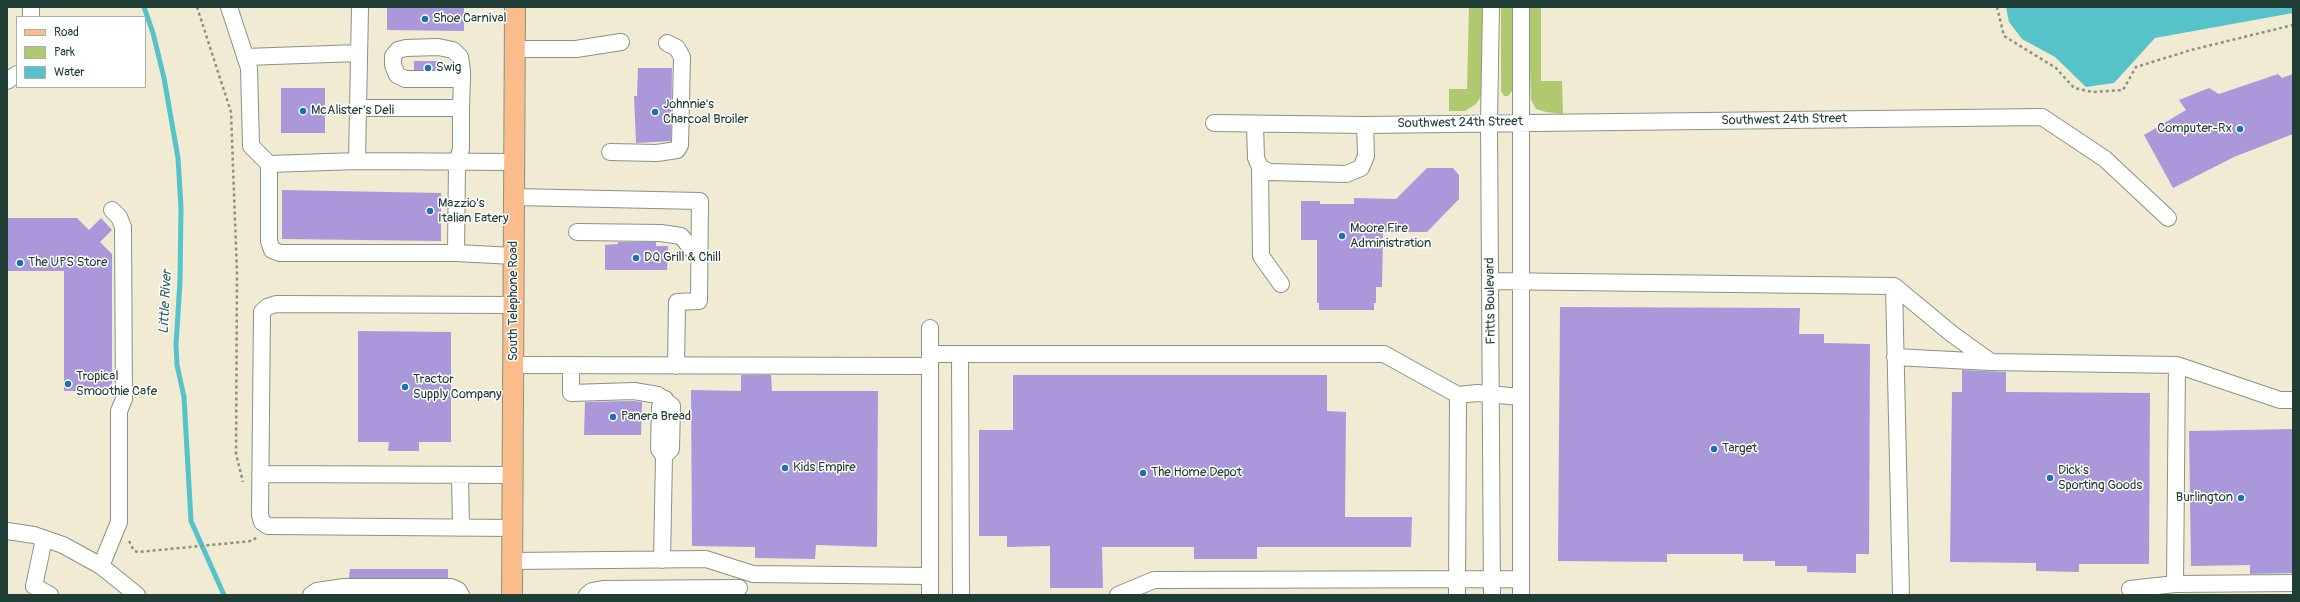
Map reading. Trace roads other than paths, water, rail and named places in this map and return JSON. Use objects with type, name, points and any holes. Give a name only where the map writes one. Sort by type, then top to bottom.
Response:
[{"type":"main road","name":"South Telephone Road","points":[[512,595],[515,7]]},
{"type":"street","points":[[229,7],[249,68],[251,146],[269,164],[269,241],[272,250],[280,253],[456,253],[514,256]]},
{"type":"street","points":[[357,161],[360,7]]},
{"type":"street","name":"Fritts Boulevard","points":[[1492,7],[1489,122],[1492,394],[1492,595]]},
{"type":"street","points":[[1118,595],[1154,580],[1457,587],[1492,579],[1521,587],[1521,7]]},
{"type":"street","points":[[514,49],[576,49],[621,42]]},
{"type":"street","points":[[610,152],[657,153],[677,150],[680,145],[682,58],[677,48],[667,43]]},
{"type":"street","points":[[456,253],[457,162],[461,149],[462,79],[460,57],[453,50],[438,48],[406,48],[398,50],[393,56],[393,65],[397,75],[405,79],[462,79]]},
{"type":"street","points":[[245,57],[359,53]]},
{"type":"street","points":[[7,81],[16,75]]},
{"type":"street","points":[[358,108],[461,108]]},
{"type":"street","name":"Southwest 24th Street","points":[[1214,123],[1365,125],[1489,122],[1521,123],[2042,118],[2105,159],[2168,218]]},
{"type":"street","points":[[1255,124],[1256,158],[1260,167],[1261,256],[1281,284]]},
{"type":"street","points":[[1260,167],[1269,172],[1346,174],[1360,168],[1366,156],[1365,125]]},
{"type":"street","points":[[269,164],[357,161],[514,162]]},
{"type":"street","points":[[514,197],[700,202],[699,301],[677,302],[676,366]]},
{"type":"street","points":[[101,566],[115,532],[120,512],[119,411],[124,399],[123,227],[119,216],[112,210]]},
{"type":"street","points":[[577,232],[661,234],[681,236],[700,259]]},
{"type":"street","points":[[1491,281],[1520,283],[1894,286],[1952,334],[1991,362]]},
{"type":"street","points":[[1894,286],[1901,595]]},
{"type":"street","points":[[513,528],[268,526],[262,522],[260,515],[260,474],[262,312],[267,307],[276,304],[514,305]]},
{"type":"street","points":[[930,328],[930,595]]},
{"type":"street","points":[[514,365],[676,366],[930,360],[960,354],[1384,354],[1458,395],[1492,394],[1521,397]]},
{"type":"street","points":[[960,354],[961,595]]},
{"type":"street","points":[[1896,357],[1991,362],[2177,365],[2280,400],[2293,400]]},
{"type":"street","points":[[571,365],[571,393],[634,391],[658,395],[672,406],[671,449],[664,456],[662,560]]},
{"type":"street","points":[[2175,584],[2177,365]]},
{"type":"street","points":[[1457,587],[1458,395]]},
{"type":"street","points":[[260,474],[513,476]]},
{"type":"street","points":[[460,475],[461,528]]},
{"type":"street","points":[[7,531],[44,539],[63,545],[101,566],[137,595]]},
{"type":"street","points":[[44,539],[34,591],[50,595]]},
{"type":"street","points":[[512,560],[706,559],[752,574],[930,576]]},
{"type":"street","points":[[2130,589],[2175,584],[2293,584]]},
{"type":"street","points":[[316,594],[344,587],[450,587],[458,590],[461,595]]},
{"type":"street","points":[[587,595],[592,591],[603,589],[739,588]]},
{"type":"water","points":[[2006,7],[2293,7],[2293,13],[2155,38],[2114,83],[2086,87],[2055,57],[2022,39],[2009,22]]},
{"type":"waterway","name":"Little River","points":[[144,7],[153,33],[164,78],[178,158],[181,208],[180,281],[176,345],[177,365],[184,397],[191,521],[224,595]]},
{"type":"place","name":"Shoe Carnival","points":[[425,19]]},
{"type":"place","name":"Swig","points":[[428,68]]},
{"type":"place","name":"McAlister's Deli","points":[[303,111]]},
{"type":"place","name":"Johnnie's Charcoal Broiler","points":[[655,112]]},
{"type":"place","name":"Computer-Rx","points":[[2240,129]]},
{"type":"place","name":"Mazzio's Italian Eatery","points":[[430,211]]},
{"type":"place","name":"Moore Fire Administration","points":[[1342,236]]},
{"type":"place","name":"DQ Grill & Chill","points":[[636,258]]},
{"type":"place","name":"The UPS Store","points":[[20,263]]},
{"type":"place","name":"Tropical Smoothie Cafe","points":[[68,384]]},
{"type":"place","name":"Tractor Supply Company","points":[[405,387]]},
{"type":"place","name":"Panera Bread","points":[[613,417]]},
{"type":"place","name":"Target","points":[[1714,449]]},
{"type":"place","name":"Kids Empire","points":[[785,468]]},
{"type":"place","name":"The Home Depot","points":[[1143,473]]},
{"type":"place","name":"Dick's Sporting Goods","points":[[2050,478]]},
{"type":"place","name":"Burlington","points":[[2241,498]]}]
